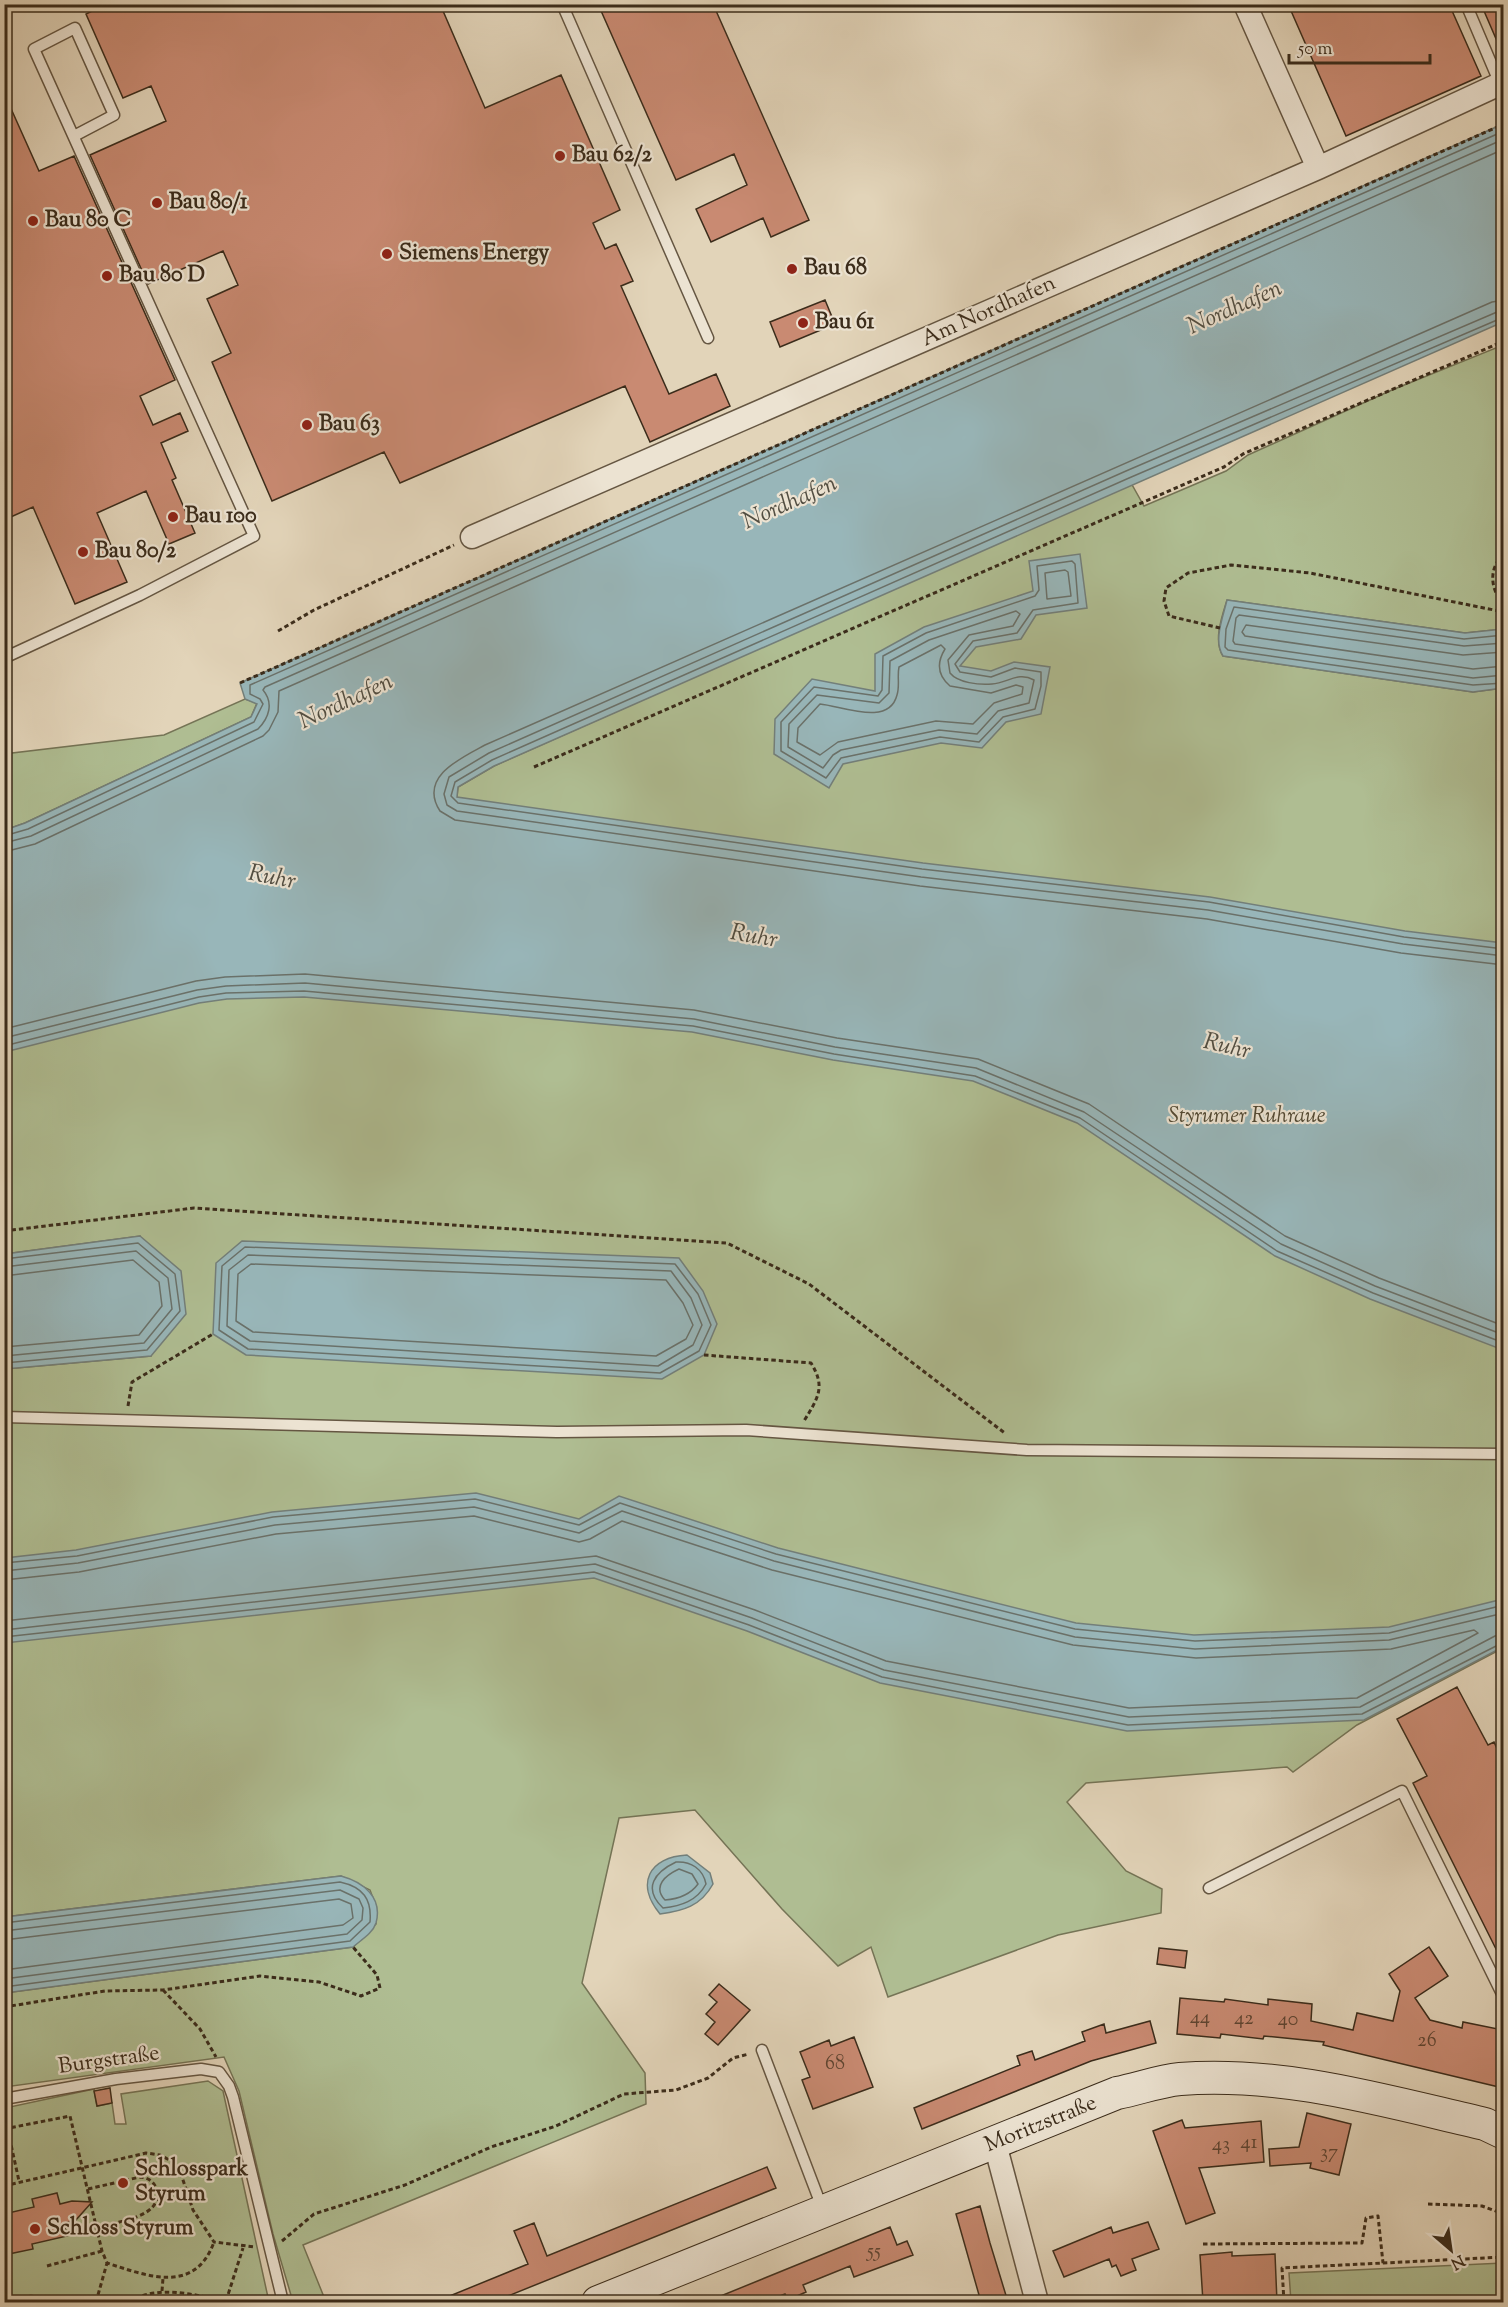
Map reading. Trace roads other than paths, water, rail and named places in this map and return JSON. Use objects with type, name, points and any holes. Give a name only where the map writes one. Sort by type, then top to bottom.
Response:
[{"type":"main road","name":"Moritzstraße","points":[[598,2302],[1118,2093],[1177,2080],[1228,2077],[1287,2082],[1485,2124],[1503,2133]]},
{"type":"street","points":[[1245,4],[1318,168]]},
{"type":"street","name":"Am Nordhafen","points":[[472,537],[1318,168],[1502,83]]},
{"type":"street","points":[[995,2144],[1037,2302]]},
{"type":"lane","points":[[562,4],[708,338]]},
{"type":"lane","points":[[1466,4],[1502,83]]},
{"type":"lane","points":[[4,658],[140,595],[254,536],[34,49],[75,28],[114,115],[74,136]]},
{"type":"lane","points":[[4,1417],[557,1432],[746,1430],[1027,1450],[1503,1454]]},
{"type":"lane","points":[[1209,1888],[1402,1791],[1503,1998]]},
{"type":"lane","points":[[762,2050],[824,2211]]},
{"type":"lane","name":"Burgstraße","points":[[4,2099],[61,2086],[135,2076],[201,2069],[219,2072],[229,2086],[233,2097],[283,2302]]},
{"type":"water","points":[[1503,124],[1503,322],[494,766],[458,787],[457,797],[923,863],[1210,897],[1405,931],[1503,943],[1503,1350],[1370,1299],[1275,1256],[1077,1123],[973,1081],[833,1060],[692,1032],[304,997],[227,999],[199,1003],[5,1052],[5,830],[25,823],[251,717],[257,704],[245,699],[240,683]]},
{"type":"water","points":[[1080,554],[1087,608],[1036,615],[1021,639],[976,647],[960,666],[991,671],[1014,662],[1050,667],[1041,714],[1006,722],[982,748],[941,743],[843,764],[829,788],[774,754],[775,719],[812,679],[875,691],[875,654],[924,627],[1033,591],[1029,561]]},
{"type":"water","points":[[1227,600],[1465,633],[1503,629],[1503,688],[1473,692],[1223,656],[1219,636]]},
{"type":"water","points":[[140,1236],[181,1271],[186,1314],[151,1356],[5,1369],[5,1254]]},
{"type":"water","points":[[242,1241],[679,1258],[703,1291],[717,1324],[704,1355],[662,1379],[246,1355],[213,1334],[216,1263]]},
{"type":"water","points":[[476,1493],[579,1519],[619,1496],[778,1548],[1076,1623],[1194,1635],[1389,1627],[1503,1599],[1503,1647],[1364,1720],[1127,1731],[880,1683],[747,1631],[594,1578],[5,1643],[5,1558],[76,1550],[272,1512]]},
{"type":"water","points":[[687,1855],[710,1873],[713,1884],[703,1898],[691,1906],[660,1914],[648,1892],[650,1874],[663,1861]]},
{"type":"water","points":[[341,1876],[364,1887],[374,1898],[377,1906],[374,1927],[353,1947],[5,1993],[5,1917]]},
{"type":"place","name":"Bau 62/2","points":[[560,156]]},
{"type":"place","name":"Bau 80/1","points":[[157,203]]},
{"type":"place","name":"Bau 80 C","points":[[33,221]]},
{"type":"place","name":"Siemens Energy","points":[[387,254]]},
{"type":"place","name":"Bau 68","points":[[792,269]]},
{"type":"place","name":"Bau 80 D","points":[[107,276]]},
{"type":"place","name":"Bau 61","points":[[803,323]]},
{"type":"place","name":"Bau 63","points":[[307,425]]},
{"type":"place","name":"Bau 100","points":[[173,517]]},
{"type":"place","name":"Bau 80/2","points":[[83,552]]},
{"type":"place","name":"Schlosspark Styrum","points":[[123,2183]]},
{"type":"place","name":"Schloss Styrum","points":[[35,2229]]},
{"type":"water label","name":"Nordhafen","points":[[1235,308]]},
{"type":"water label","name":"Nordhafen","points":[[790,503]]},
{"type":"water label","name":"Nordhafen","points":[[346,702]]},
{"type":"water label","name":"Ruhr","points":[[272,878]]},
{"type":"water label","name":"Ruhr","points":[[754,937]]},
{"type":"water label","name":"Ruhr","points":[[1227,1047]]},
{"type":"park label","name":"Styrumer Ruhraue","points":[[1247,1117]]}]
